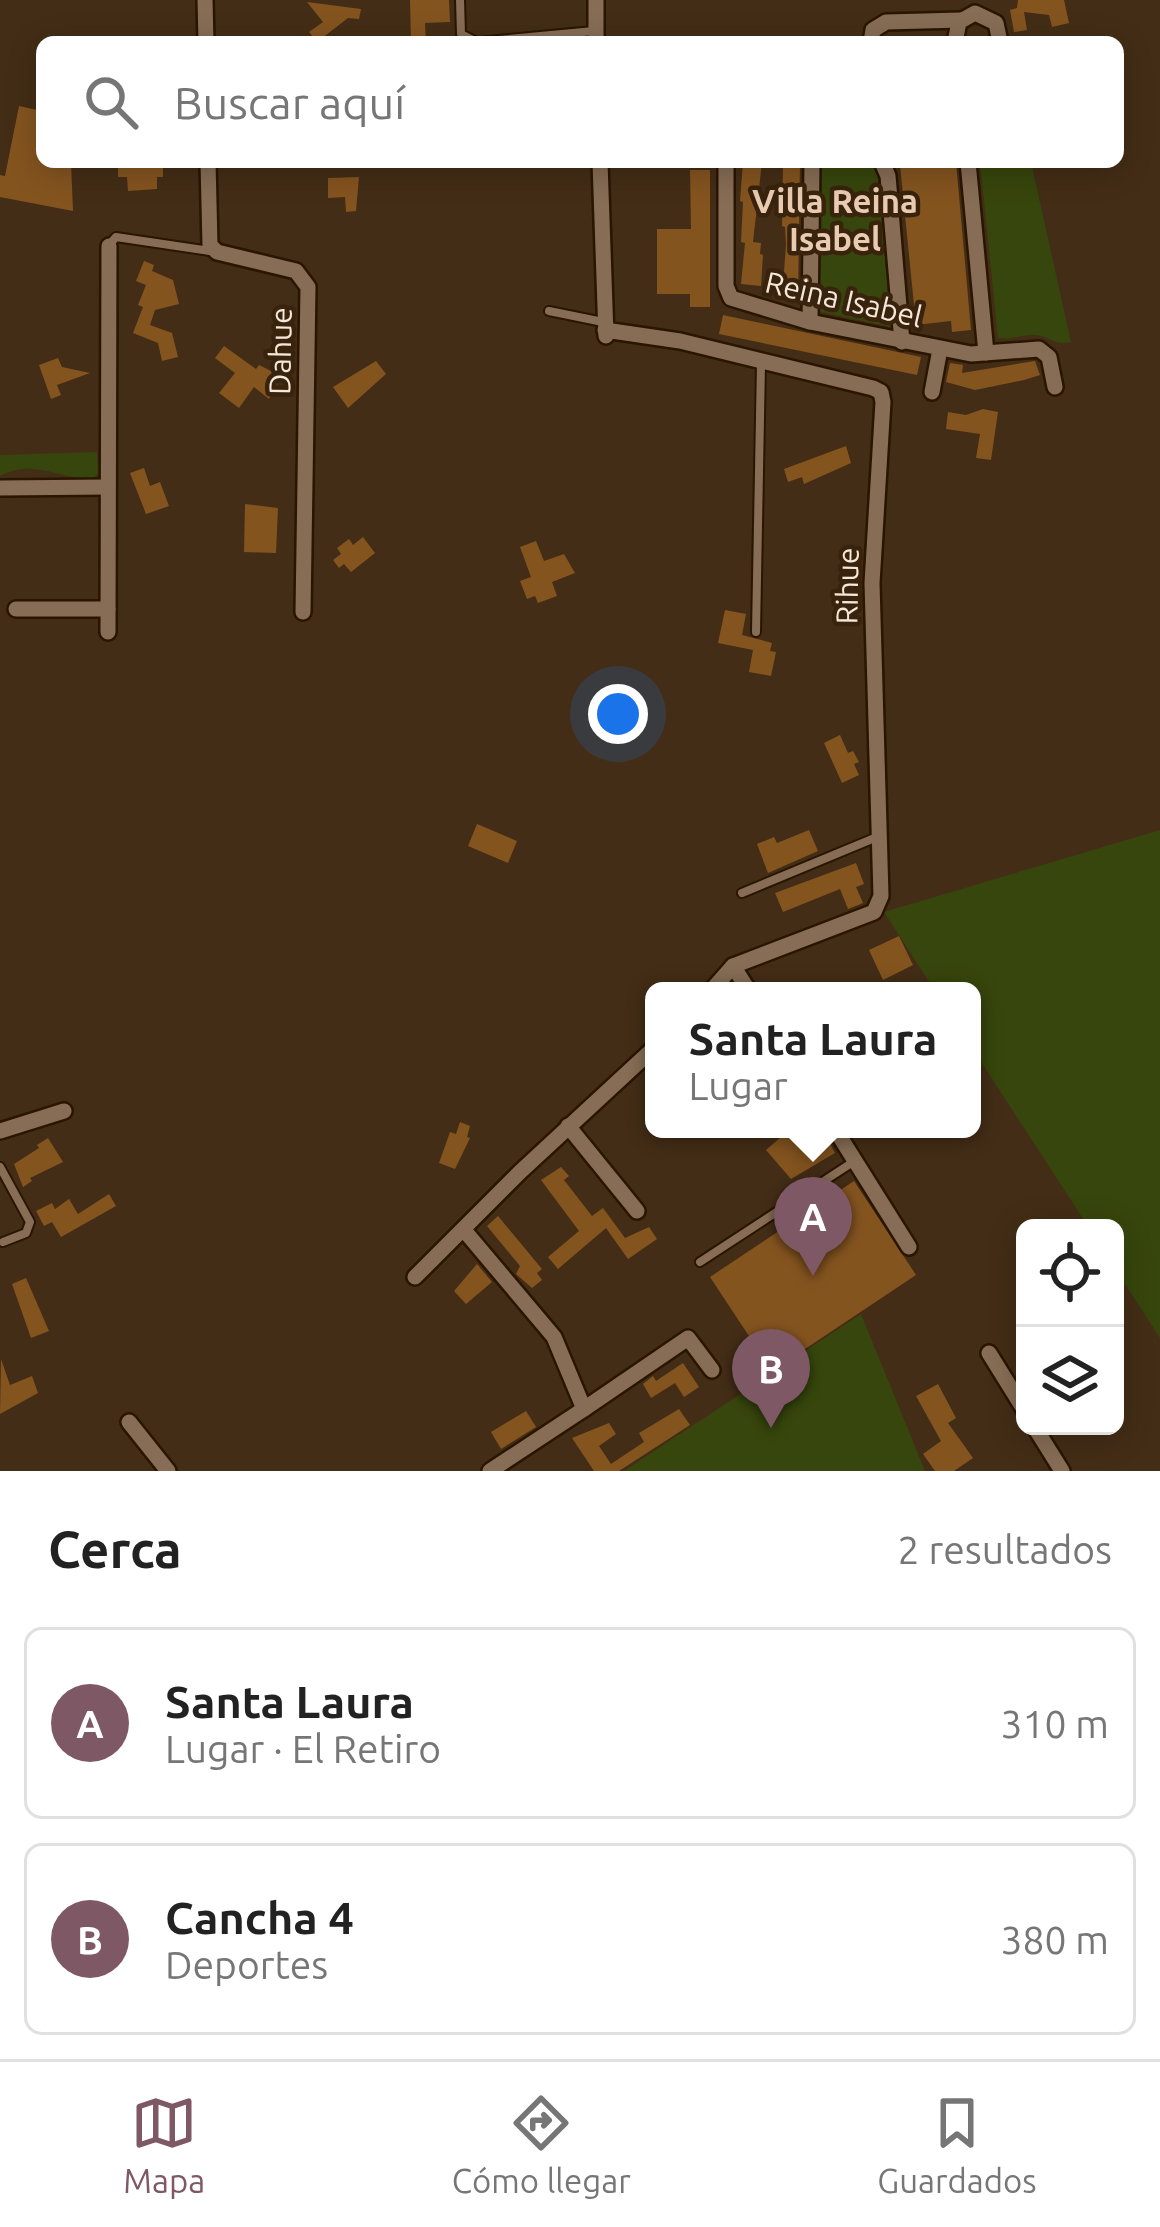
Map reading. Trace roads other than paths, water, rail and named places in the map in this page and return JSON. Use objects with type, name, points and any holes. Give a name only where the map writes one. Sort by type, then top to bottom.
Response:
[{"type":"street","points":[[205,0],[206,36]]},
{"type":"street","points":[[596,0],[596,36]]},
{"type":"street","points":[[992,0],[999,36]]},
{"type":"street","points":[[872,36],[882,23],[971,11],[996,23]]},
{"type":"street","points":[[208,168],[210,245],[217,252]]},
{"type":"street","points":[[600,168],[605,329]]},
{"type":"street","name":"Reina Isabel","points":[[726,168],[727,290],[731,298],[810,322],[971,355],[1040,349],[1049,357],[1055,387]]},
{"type":"street","points":[[810,322],[812,168]]},
{"type":"street","points":[[885,168],[902,342]]},
{"type":"street","points":[[969,168],[986,353]]},
{"type":"street","points":[[108,632],[109,246]]},
{"type":"street","name":"Dahue","points":[[217,252],[296,271],[308,287],[303,612]]},
{"type":"street","name":"Rihue","points":[[605,329],[680,341],[881,392],[872,583],[881,896],[874,912],[733,966]]},
{"type":"street","points":[[932,392],[940,349]]},
{"type":"street","points":[[0,488],[108,487]]},
{"type":"street","points":[[16,608],[108,609]]},
{"type":"street","points":[[719,982],[733,966],[743,982]]},
{"type":"street","points":[[415,1277],[645,1056]]},
{"type":"street","points":[[0,1131],[64,1111]]},
{"type":"street","points":[[568,1126],[637,1211]]},
{"type":"street","points":[[840,1138],[909,1247]]},
{"type":"street","points":[[464,1230],[554,1337],[584,1409]]},
{"type":"street","points":[[490,1471],[688,1338],[712,1370]]},
{"type":"street","points":[[989,1353],[1016,1396]]},
{"type":"street","points":[[130,1422],[168,1471]]},
{"type":"street","points":[[1040,1435],[1062,1471]]},
{"type":"lane","points":[[460,0],[461,34],[465,36]]},
{"type":"lane","points":[[109,246],[116,237],[217,252]]},
{"type":"lane","points":[[549,311],[605,329]]},
{"type":"lane","points":[[756,632],[760,362]]},
{"type":"lane","points":[[742,892],[877,838]]},
{"type":"lane","points":[[700,1262],[853,1162]]},
{"type":"lane","points":[[0,1167],[30,1222],[26,1233],[3,1242]]},
{"type":"place","name":"Santa Laura","points":[[813,1276]]},
{"type":"place","name":"Cancha 4","points":[[771,1428]]},
{"type":"district","name":"Villa Reina Isabel","points":[[835,219]]}]
